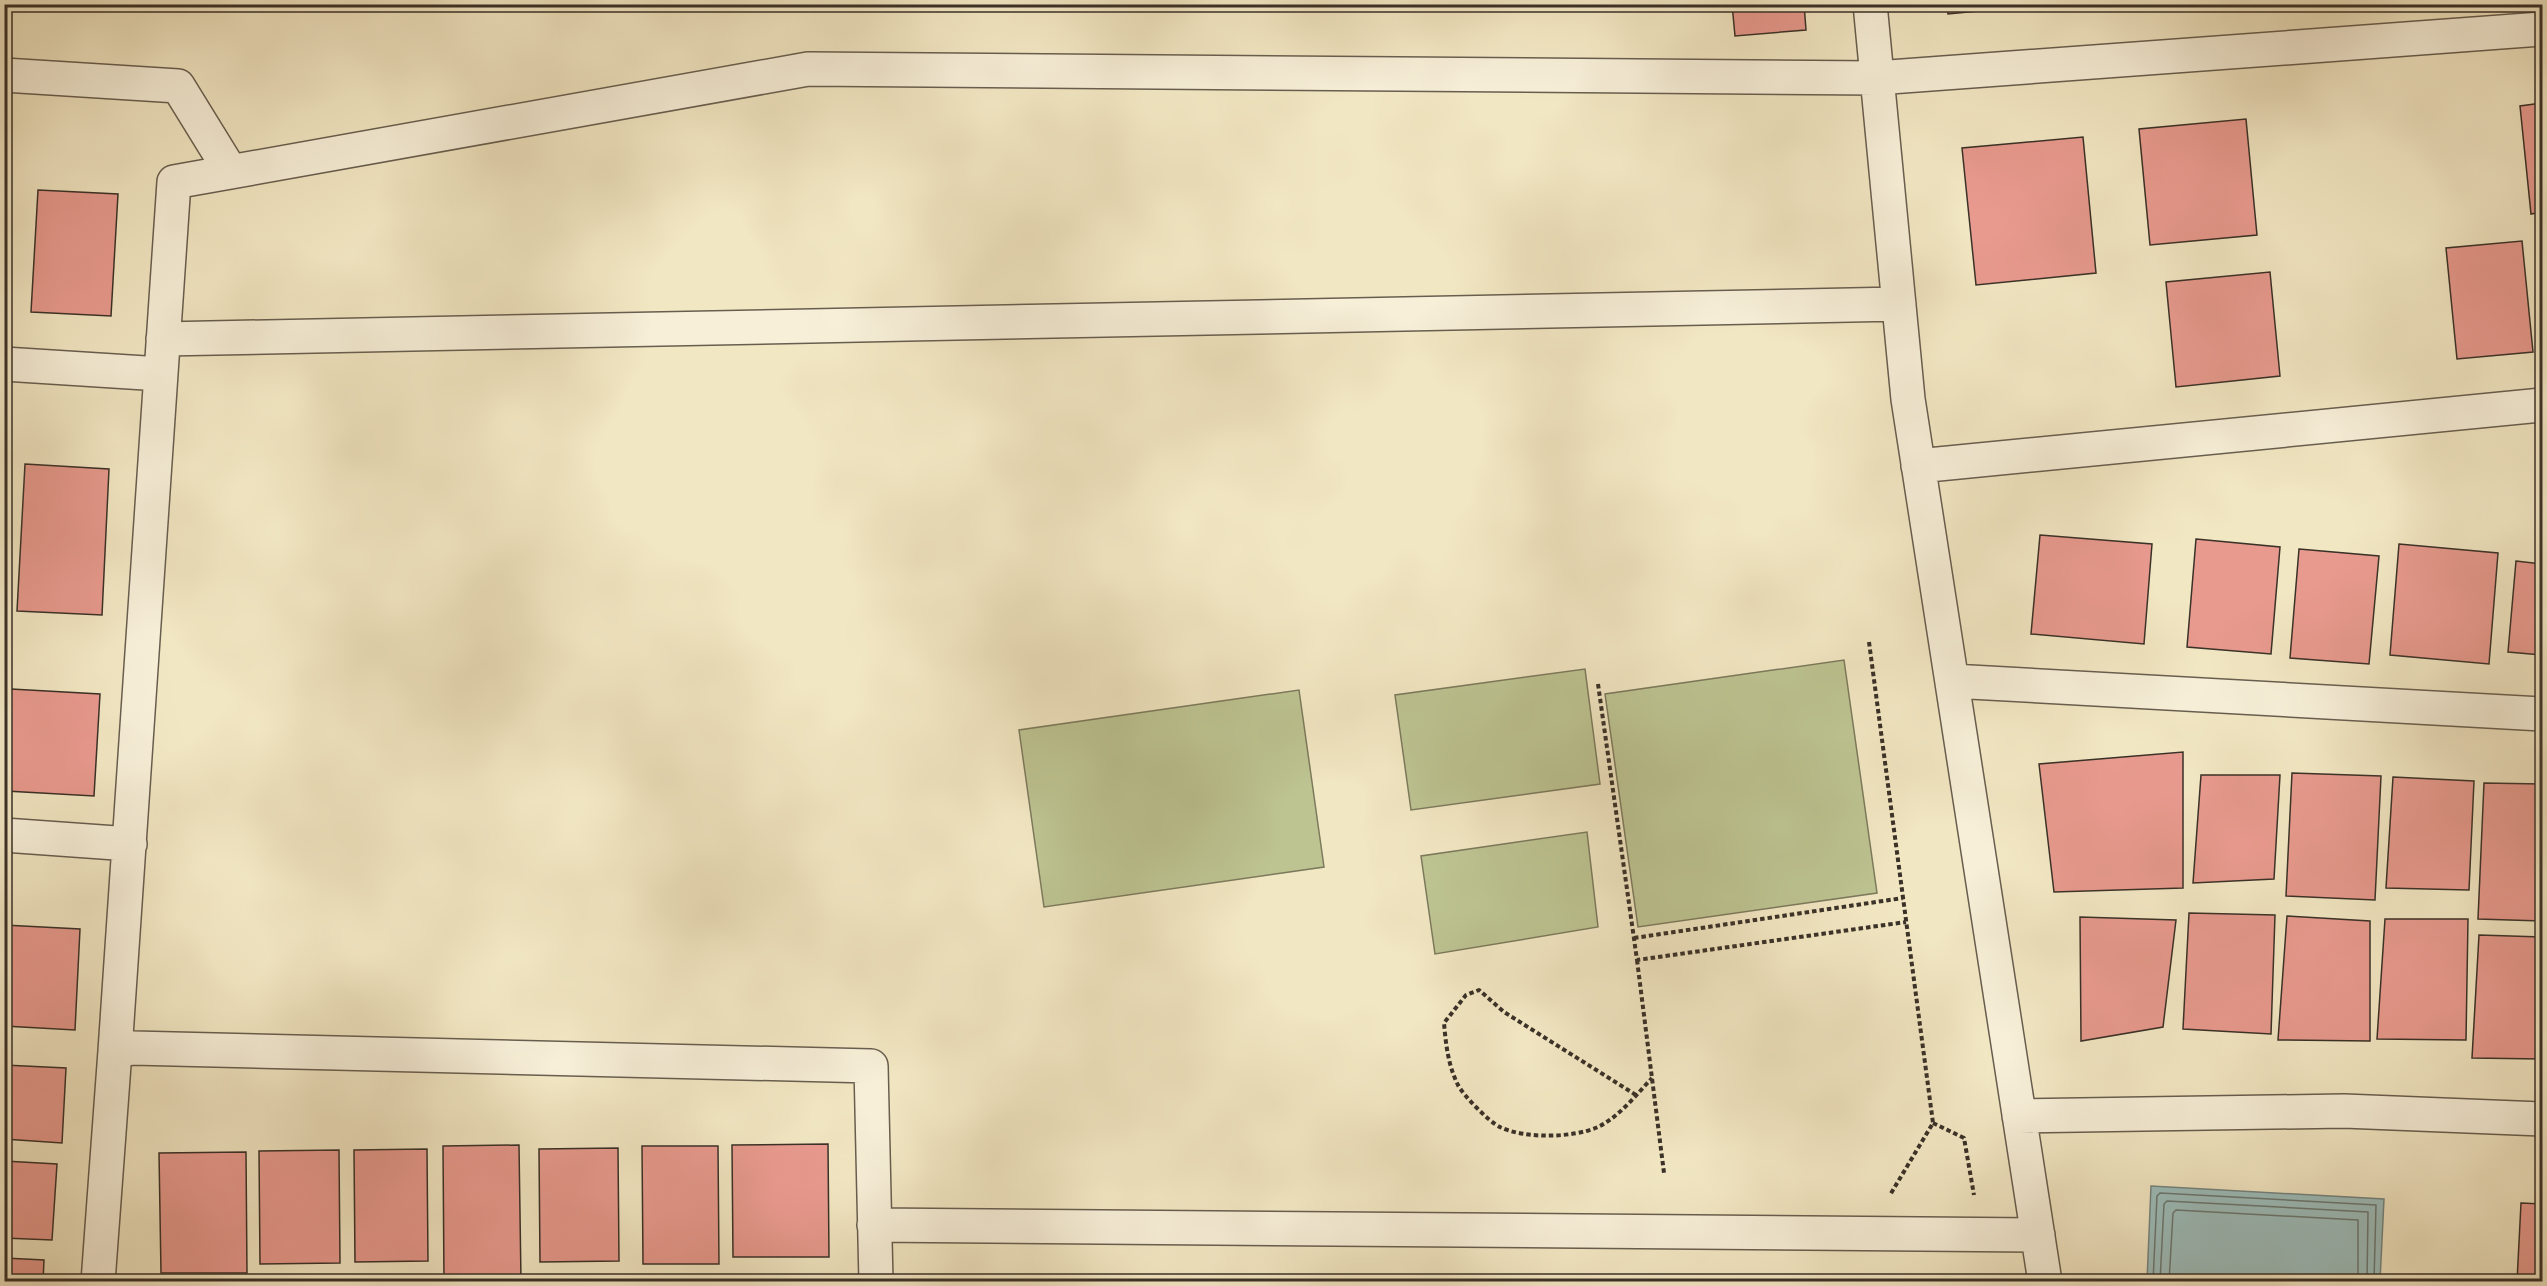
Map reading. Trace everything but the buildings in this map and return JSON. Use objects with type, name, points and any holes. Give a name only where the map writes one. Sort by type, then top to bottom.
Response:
[{"type":"street","points":[[1870,4],[1908,399],[2045,1281]]},
{"type":"street","points":[[98,1281],[174,182],[808,69],[1876,78],[2542,28]]},
{"type":"street","points":[[4,75],[178,86],[231,172]]},
{"type":"street","points":[[163,339],[1899,304]]},
{"type":"street","points":[[4,364],[161,374]]},
{"type":"street","points":[[1918,466],[2542,405]]},
{"type":"street","points":[[1952,681],[2542,714]]},
{"type":"street","points":[[4,835],[129,844]]},
{"type":"street","points":[[115,1051],[145,1048],[871,1066],[876,1281]]},
{"type":"street","points":[[2019,1116],[2344,1111],[2542,1119]]},
{"type":"street","points":[[874,1225],[2038,1235]]},
{"type":"path","points":[[1868,1233],[1933,1123],[1869,642]]},
{"type":"path","points":[[1598,684],[1664,1173]]},
{"type":"path","points":[[1634,938],[1903,898]]},
{"type":"path","points":[[1637,960],[1906,922]]},
{"type":"path","points":[[1636,1095],[1504,1012],[1479,990],[1466,995],[1444,1023],[1447,1058],[1459,1087],[1499,1127],[1532,1135],[1563,1136],[1599,1127],[1636,1095],[1652,1078]]},
{"type":"path","points":[[1933,1123],[1964,1138],[1981,1235]]},
{"type":"green space","points":[[1844,660],[1877,893],[1638,927],[1605,694]]},
{"type":"green space","points":[[1585,669],[1600,784],[1411,810],[1395,695]]},
{"type":"green space","points":[[1299,690],[1324,867],[1044,907],[1019,730]]},
{"type":"green space","points":[[1587,832],[1598,927],[1435,954],[1421,856]]},
{"type":"water","points":[[2151,1186],[2384,1199],[2380,1281],[2147,1281]]}]
